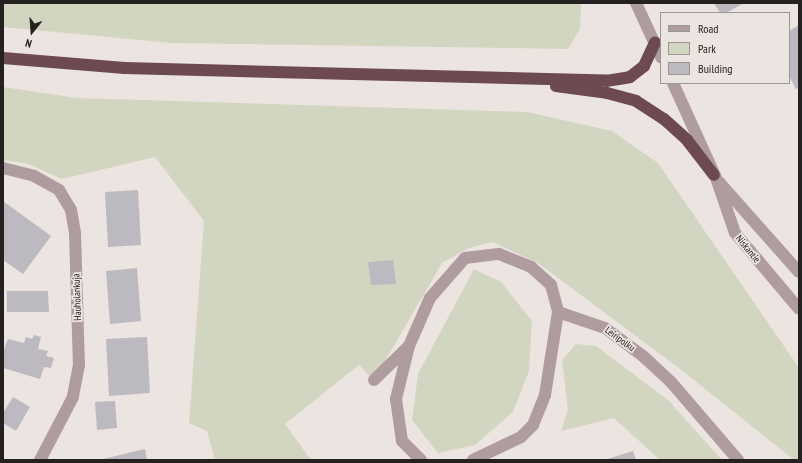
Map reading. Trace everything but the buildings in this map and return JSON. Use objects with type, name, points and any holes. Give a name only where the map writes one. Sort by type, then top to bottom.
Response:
[{"type":"highway","points":[[3,58],[125,68],[606,81],[630,77],[644,66],[654,42]]},
{"type":"highway","points":[[479,78],[606,93],[636,101],[664,119],[687,140],[715,176]]},
{"type":"street","points":[[636,3],[660,55]]},
{"type":"street","name":"Niskantie","points":[[673,84],[715,176],[735,233],[799,309]]},
{"type":"street","name":"Hauholankuja","points":[[3,168],[34,176],[59,190],[70,210],[75,233],[79,365],[73,397],[40,460]]},
{"type":"street","name":"Niskantie","points":[[715,176],[761,225],[799,272]]},
{"type":"street","points":[[421,460],[402,441],[396,399],[409,346],[430,298],[465,258],[486,254],[499,254],[531,267],[551,285],[558,312],[546,395],[533,425],[521,437],[472,460]]},
{"type":"street","name":"Leiripolku","points":[[558,312],[605,328],[643,356],[671,382],[738,460]]},
{"type":"street","points":[[374,380],[409,346]]},
{"type":"green space","points":[[3,3],[581,3],[580,29],[568,49],[171,43],[3,27]]},
{"type":"green space","points":[[3,87],[77,98],[527,112],[612,131],[658,163],[799,368],[799,460],[794,460],[680,369],[538,263],[492,242],[469,248],[442,263],[374,380],[359,365],[285,424],[311,460],[215,460],[207,431],[189,423],[204,221],[155,157],[62,179],[29,164],[3,160]]},
{"type":"green space","points":[[474,269],[501,282],[532,321],[529,371],[513,412],[475,445],[438,453],[412,420],[418,374]]},
{"type":"green space","points":[[576,344],[596,346],[668,400],[722,460],[660,460],[614,418],[561,431],[568,410],[562,360]]}]
